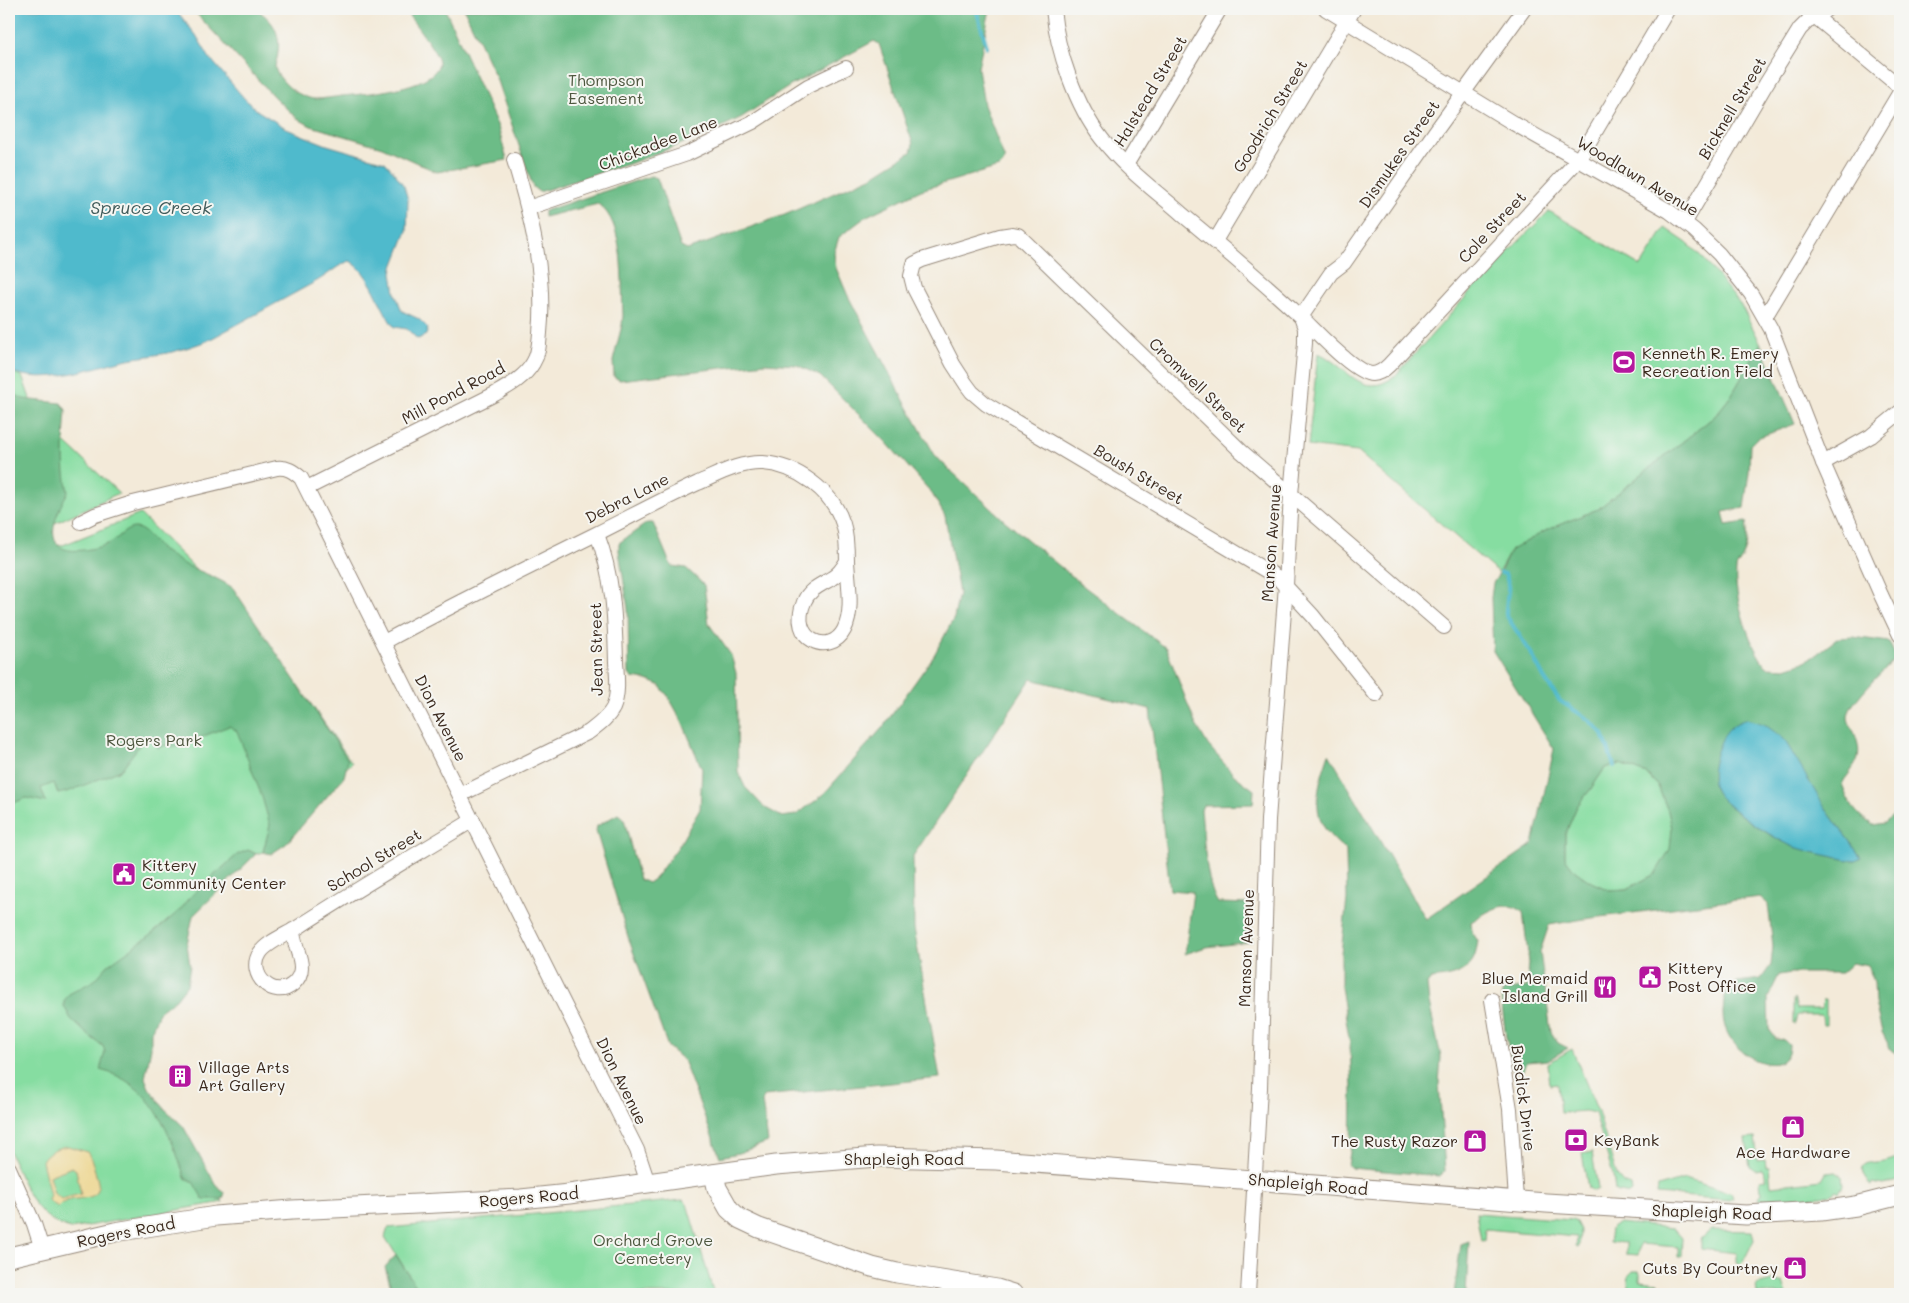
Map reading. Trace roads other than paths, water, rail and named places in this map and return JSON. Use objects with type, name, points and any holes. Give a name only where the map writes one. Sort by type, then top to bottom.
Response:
[{"type":"main road","name":"Shapleigh Road","points":[[714,1174],[831,1159],[904,1157],[981,1159],[1694,1213],[1764,1215],[1811,1212],[1856,1206],[1900,1195]]},
{"type":"main road","name":"Rogers Road","points":[[9,1257],[115,1232],[216,1216],[292,1210],[514,1199],[714,1174]]},
{"type":"main road","points":[[714,1174],[719,1193],[729,1209],[740,1220],[759,1228],[872,1267],[897,1273],[997,1289],[1013,1294]]},
{"type":"street","points":[[1053,9],[1061,48],[1073,86],[1094,128],[1113,152],[1301,317]]},
{"type":"street","name":"Halstead Street","points":[[1126,165],[1220,9]]},
{"type":"street","name":"Woodlawn Avenue","points":[[1326,9],[1513,123],[1669,211],[1685,222],[1719,254],[1751,294],[1765,317],[1823,463],[1896,618],[1900,635]]},
{"type":"street","name":"Goodrich Street","points":[[1215,241],[1354,9]]},
{"type":"street","name":"Dismukes Street","points":[[1301,317],[1331,274],[1344,262],[1463,92],[1524,9]]},
{"type":"street","name":"Cole Street","points":[[1301,317],[1339,354],[1362,372],[1374,374],[1382,372],[1579,159],[1668,9]]},
{"type":"street","points":[[1815,13],[1900,87]]},
{"type":"street","name":"Bicknell Street","points":[[1685,222],[1800,29],[1815,13]]},
{"type":"street","name":"Chickadee Lane","points":[[528,208],[687,154],[753,122],[808,86],[846,68]]},
{"type":"street","points":[[1765,317],[1900,92]]},
{"type":"street","name":"Mill Pond Road","points":[[307,488],[495,394],[528,371],[535,361],[539,348],[541,304],[537,253],[528,208],[514,160]]},
{"type":"street","name":"Cromwell Street","points":[[912,267],[922,260],[1000,236],[1018,235],[1241,452],[1444,627]]},
{"type":"street","name":"Boush Street","points":[[912,267],[911,276],[914,288],[953,364],[972,392],[986,404],[1277,577],[1347,656],[1376,695]]},
{"type":"street","name":"Manson Avenue","points":[[1248,1294],[1255,1180],[1269,812],[1286,585],[1290,494],[1305,344],[1305,328],[1301,317]]},
{"type":"street","points":[[1823,463],[1871,436],[1900,412]]},
{"type":"street","name":"Debra Lane","points":[[384,642],[676,493],[736,467],[762,463],[774,465],[803,477],[817,486],[829,499],[843,523],[847,561],[848,609],[844,629],[840,635],[824,643],[810,640],[805,636],[800,620],[803,603],[813,590],[834,578],[847,561]]},
{"type":"street","name":"Dion Avenue","points":[[80,522],[95,515],[133,503],[277,468],[290,469],[301,478],[637,1150],[648,1183]]},
{"type":"street","name":"Jean Street","points":[[460,796],[589,732],[607,717],[613,709],[617,690],[616,629],[613,594],[605,556],[596,534]]},
{"type":"street","name":"School Street","points":[[293,930],[472,820]]},
{"type":"street","name":"Busdick Drive","points":[[1492,1000],[1510,1109],[1516,1200]]},
{"type":"street","points":[[9,1168],[34,1224],[42,1249]]},
{"type":"water","name":"Spruce Creek","points":[[9,9],[175,9],[196,35],[209,57],[244,98],[258,111],[289,130],[327,145],[385,162],[404,186],[408,200],[407,231],[392,273],[395,293],[402,311],[419,319],[428,328],[426,335],[418,339],[407,329],[394,327],[364,274],[350,261],[207,341],[188,348],[128,359],[83,371],[54,376],[39,377],[9,371]]},
{"type":"water","points":[[1747,719],[1764,724],[1784,739],[1825,808],[1861,857],[1854,861],[1794,847],[1752,823],[1721,799],[1713,783],[1712,773],[1715,758],[1721,741],[1730,728],[1740,721]]},
{"type":"waterway","points":[[976,9],[987,47]]},
{"type":"waterway","points":[[1501,573],[1505,574],[1508,584],[1506,615],[1560,701],[1588,719],[1603,734],[1614,766]]},
{"type":"place","name":"Kenneth R. Emery Recreation Field","points":[[1624,362]]},
{"type":"place","name":"Kittery Community Center","points":[[124,874]]},
{"type":"place","name":"Kittery Post Office","points":[[1650,977]]},
{"type":"place","name":"Blue Mermaid Island Grill","points":[[1605,987]]},
{"type":"place","name":"Village Arts Art Gallery","points":[[180,1076]]},
{"type":"place","name":"Ace Hardware","points":[[1793,1127]]},
{"type":"place","name":"KeyBank","points":[[1576,1140]]},
{"type":"place","name":"The Rusty Razor","points":[[1475,1141]]},
{"type":"place","name":"Cuts By Courtney","points":[[1795,1268]]},
{"type":"park label","name":"Thompson Easement","points":[[606,89]]},
{"type":"park label","name":"Rogers Park","points":[[154,740]]},
{"type":"park label","name":"Orchard Grove Cemetery","points":[[653,1249]]}]
